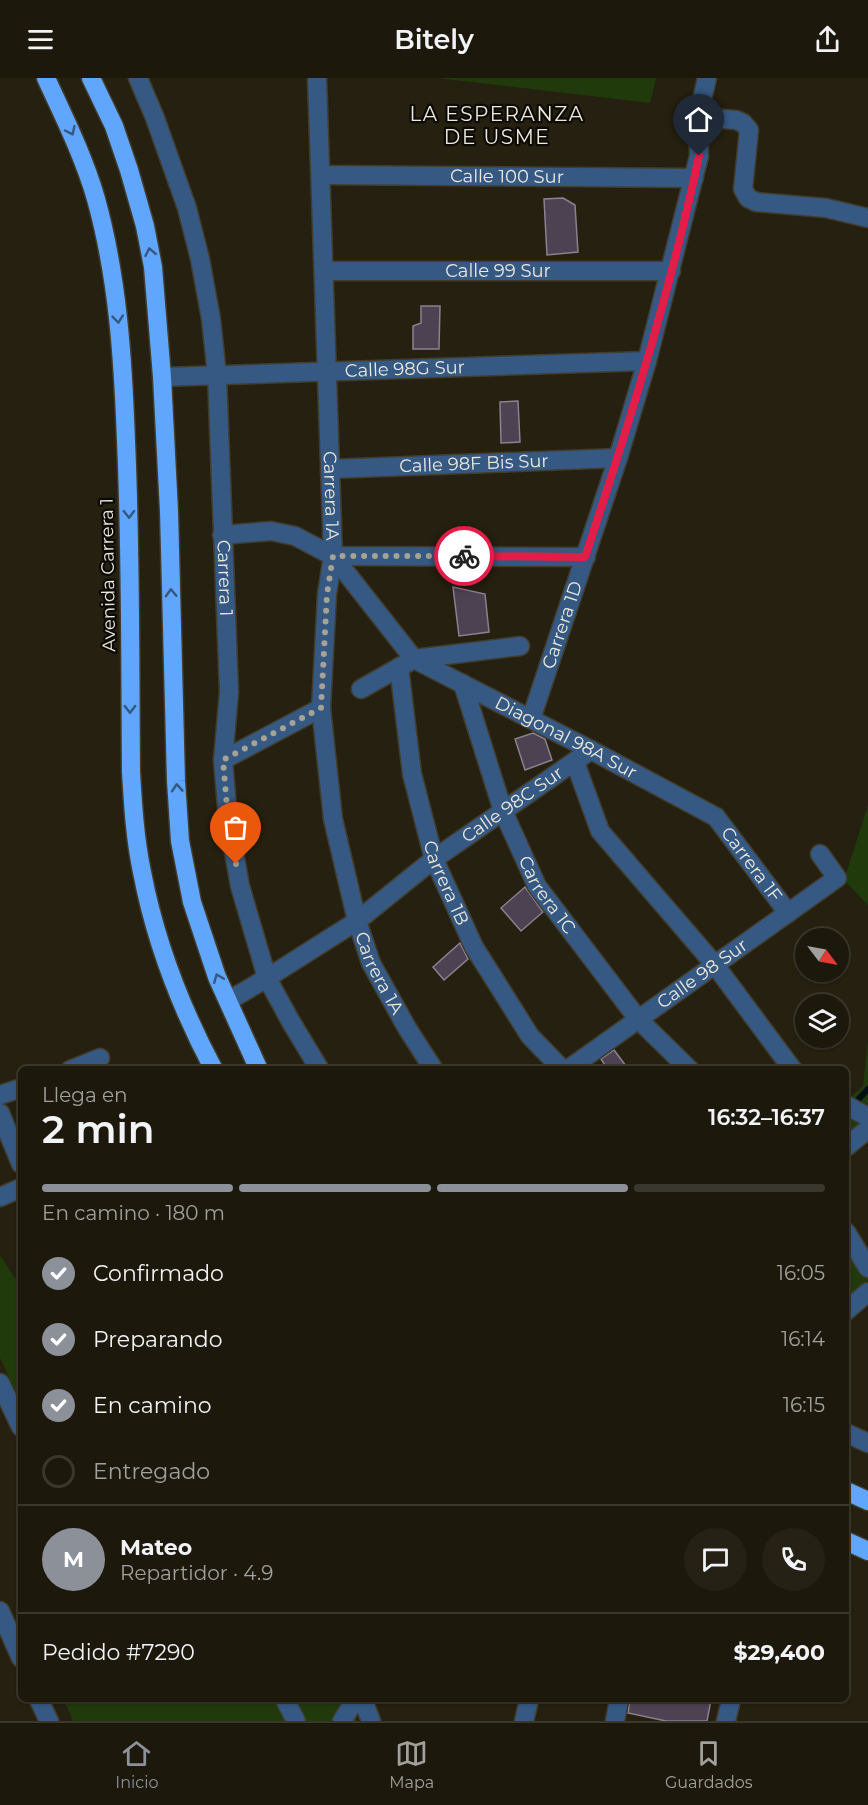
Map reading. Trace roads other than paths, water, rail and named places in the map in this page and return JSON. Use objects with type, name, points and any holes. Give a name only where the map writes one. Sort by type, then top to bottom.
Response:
[{"type":"highway","name":"Avenida Carrera 1","points":[[46,78],[77,143],[96,197],[107,244],[116,301],[123,367],[128,491],[131,772],[141,872],[157,932],[176,987],[212,1066]]},
{"type":"highway","points":[[92,78],[114,126],[129,170],[145,226],[153,267],[169,511],[176,782],[180,841],[192,902],[217,977],[257,1066]]},
{"type":"highway","points":[[849,1492],[868,1500]]},
{"type":"highway","points":[[849,1542],[868,1551]]},
{"type":"street","name":"Carrera 1","points":[[138,78],[187,208],[211,319],[217,375],[229,692],[223,760],[228,819],[240,886],[267,978],[318,1066]]},
{"type":"street","name":"Carrera 1A","points":[[317,78],[333,556],[327,594],[321,708],[333,819],[357,921],[371,963],[407,1028],[431,1066]]},
{"type":"street","name":"Carrera 1D","points":[[531,719],[618,458],[647,361],[699,156],[698,117],[706,78]]},
{"type":"street","points":[[698,117],[736,120],[743,123],[749,130],[743,189],[748,198],[756,202],[826,208],[868,218]]},
{"type":"street","name":"Calle 100 Sur","points":[[321,175],[694,178]]},
{"type":"street","name":"Calle 99 Sur","points":[[324,271],[671,271]]},
{"type":"street","name":"Calle 98G Sur","points":[[162,377],[647,361]]},
{"type":"street","name":"Calle 98F Bis Sur","points":[[330,469],[618,458]]},
{"type":"street","points":[[222,536],[271,531],[295,536],[333,556],[585,557]]},
{"type":"street","points":[[333,556],[406,663]]},
{"type":"street","points":[[361,689],[406,663],[520,646]]},
{"type":"street","name":"Diagonal 98A Sur","points":[[406,663],[463,684],[716,817]]},
{"type":"street","name":"Carrera 1B","points":[[406,663],[412,774],[434,859],[474,947],[530,1036],[561,1066]]},
{"type":"street","name":"Carrera 1C","points":[[463,684],[503,811],[537,886],[638,1019],[686,1066]]},
{"type":"street","points":[[223,760],[321,708]]},
{"type":"street","name":"Calle 98C Sur","points":[[228,1001],[357,921],[434,859],[591,750]]},
{"type":"street","points":[[575,762],[600,831],[715,964],[790,1066]]},
{"type":"street","name":"Carrera 1F","points":[[716,817],[788,913]]},
{"type":"street","name":"Calle 98 Sur","points":[[571,1066],[837,878],[820,854]]},
{"type":"street","points":[[80,1066],[100,1058]]},
{"type":"street","points":[[0,1095],[18,1089]]},
{"type":"street","points":[[0,1113],[18,1157]]},
{"type":"street","points":[[849,1141],[861,1116]]},
{"type":"street","points":[[0,1197],[18,1189]]},
{"type":"street","points":[[849,1237],[868,1268]]},
{"type":"street","points":[[849,1308],[868,1292]]},
{"type":"street","points":[[0,1383],[18,1421]]},
{"type":"street","points":[[849,1434],[868,1443]]},
{"type":"street","points":[[0,1611],[18,1651]]},
{"type":"street","points":[[41,1702],[49,1721]]},
{"type":"street","points":[[286,1702],[296,1721]]},
{"type":"street","points":[[342,1721],[354,1702]]},
{"type":"street","points":[[364,1702],[370,1721]]},
{"type":"street","points":[[524,1721],[529,1702]]},
{"type":"street","points":[[615,1721],[620,1702]]},
{"type":"street","points":[[726,1721],[731,1702]]},
{"type":"waterway","points":[[853,1105],[868,1089]]},
{"type":"district","name":"LA ESPERANZA DE USME","points":[[497,126]]}]
